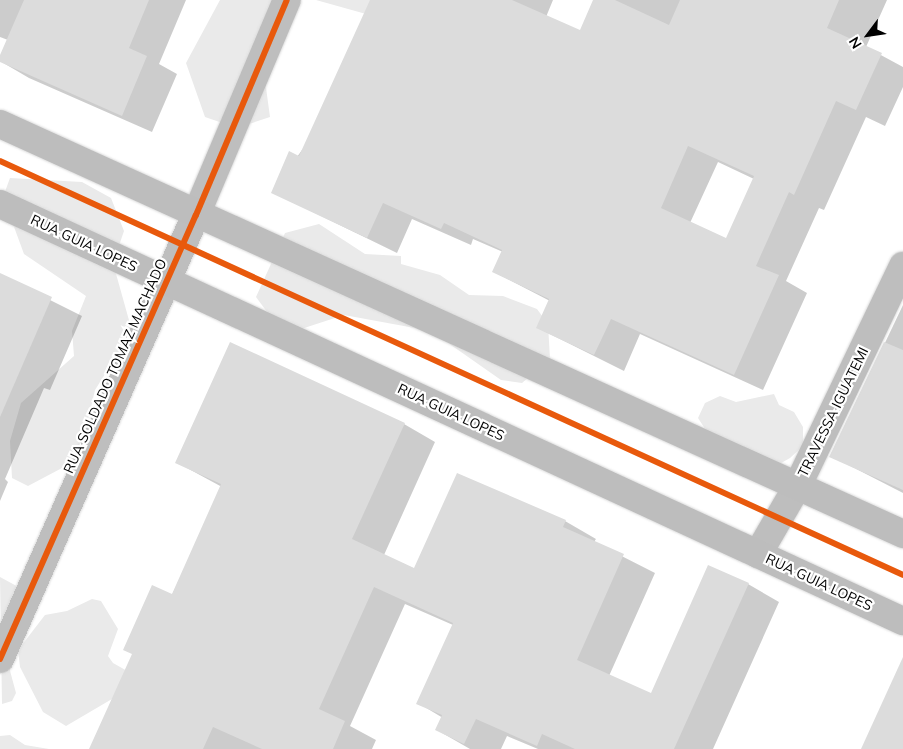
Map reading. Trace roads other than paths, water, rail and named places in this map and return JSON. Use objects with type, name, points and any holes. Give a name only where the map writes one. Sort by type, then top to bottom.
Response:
[{"type":"main road","points":[[0,124],[196,215],[903,534]]},
{"type":"main road","name":"RUA GUIA LOPES","points":[[0,204],[903,620]]},
{"type":"street","name":"RUA SOLDADO TOMAZ MACHADO","points":[[0,659],[196,215],[287,0]]},
{"type":"street","name":"TRAVESSA IGUATEMI","points":[[758,554],[798,485],[903,266]]}]
